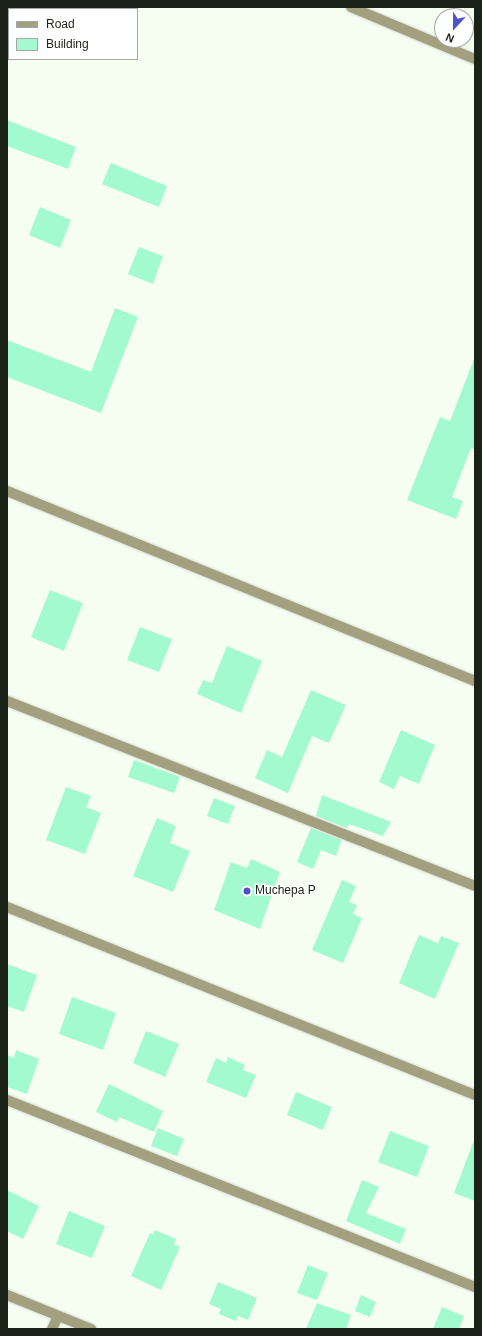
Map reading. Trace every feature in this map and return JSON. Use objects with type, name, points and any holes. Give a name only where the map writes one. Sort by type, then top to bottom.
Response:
[{"type":"street","points":[[351,7],[475,60]]},
{"type":"street","points":[[7,491],[475,681]]},
{"type":"street","points":[[7,701],[475,886]]},
{"type":"street","points":[[7,907],[475,1095]]},
{"type":"street","points":[[7,1100],[475,1286]]},
{"type":"street","points":[[7,1295],[91,1329]]},
{"type":"street","points":[[52,1329],[58,1316]]},
{"type":"building","points":[[7,120],[76,147],[68,169],[7,146]]},
{"type":"building","points":[[111,163],[167,186],[159,207],[102,184]]},
{"type":"building","points":[[40,207],[71,220],[60,248],[29,235]]},
{"type":"building","points":[[139,247],[163,256],[153,284],[128,274]]},
{"type":"building","points":[[115,308],[138,317],[101,413],[7,377],[7,340],[91,372]]},
{"type":"building","points":[[474,359],[475,450],[471,448],[452,497],[463,501],[456,519],[407,500],[440,417],[450,421]]},
{"type":"building","points":[[50,590],[83,603],[64,651],[31,637]]},
{"type":"building","points":[[140,627],[172,639],[159,672],[127,660]]},
{"type":"building","points":[[227,646],[262,661],[241,713],[197,694],[203,680],[212,683]]},
{"type":"building","points":[[311,690],[346,705],[329,743],[312,736],[288,793],[255,778],[267,750],[282,757]]},
{"type":"building","points":[[401,730],[435,745],[419,784],[400,776],[394,789],[379,782]]},
{"type":"building","points":[[134,760],[180,777],[174,793],[128,777]]},
{"type":"building","points":[[66,787],[91,796],[86,807],[101,813],[85,854],[46,840]]},
{"type":"building","points":[[322,795],[391,822],[383,836],[349,824],[347,828],[316,816]]},
{"type":"building","points":[[214,798],[235,806],[228,824],[207,816]]},
{"type":"building","points":[[157,818],[176,826],[170,843],[190,851],[173,892],[133,876]]},
{"type":"building","points":[[311,828],[342,840],[336,856],[321,850],[313,869],[297,862]]},
{"type":"building","name":"Muchepa P","points":[[251,859],[280,872],[260,929],[214,910],[231,862],[247,868]]},
{"type":"building","points":[[342,880],[356,886],[349,902],[357,905],[353,914],[362,918],[343,963],[312,950]]},
{"type":"building","points":[[419,935],[438,943],[441,936],[459,943],[435,999],[399,983]]},
{"type":"building","points":[[7,964],[37,975],[24,1012],[7,1006]]},
{"type":"building","points":[[72,997],[116,1013],[103,1050],[59,1034]]},
{"type":"building","points":[[146,1031],[179,1044],[165,1077],[133,1063]]},
{"type":"building","points":[[16,1050],[39,1059],[27,1094],[7,1087],[7,1055],[14,1058]]},
{"type":"building","points":[[228,1057],[245,1065],[243,1070],[256,1075],[246,1098],[206,1082],[216,1058],[226,1063]]},
{"type":"building","points":[[109,1084],[163,1111],[154,1132],[119,1117],[117,1122],[96,1112]]},
{"type":"building","points":[[296,1092],[332,1107],[323,1130],[287,1115]]},
{"type":"building","points":[[158,1128],[184,1139],[177,1156],[151,1146]]},
{"type":"building","points":[[390,1131],[429,1146],[417,1177],[378,1162]]},
{"type":"building","points":[[475,1140],[475,1201],[454,1193]]},
{"type":"building","points":[[362,1180],[379,1187],[366,1213],[406,1229],[400,1244],[346,1221]]},
{"type":"building","points":[[7,1190],[39,1206],[23,1239],[7,1231]]},
{"type":"building","points":[[69,1211],[105,1226],[92,1258],[56,1244]]},
{"type":"building","points":[[155,1230],[176,1239],[174,1244],[180,1247],[161,1290],[131,1276],[150,1233],[153,1234]]},
{"type":"building","points":[[308,1265],[328,1273],[317,1300],[297,1293]]},
{"type":"building","points":[[218,1282],[257,1298],[248,1320],[238,1316],[236,1321],[219,1314],[221,1309],[209,1304]]},
{"type":"building","points":[[361,1295],[376,1302],[370,1317],[355,1311]]},
{"type":"building","points":[[317,1303],[351,1315],[346,1329],[306,1329]]},
{"type":"building","points":[[442,1307],[464,1316],[459,1329],[433,1329]]},
{"type":"place","name":"Muchepa P","points":[[247,891]]}]
